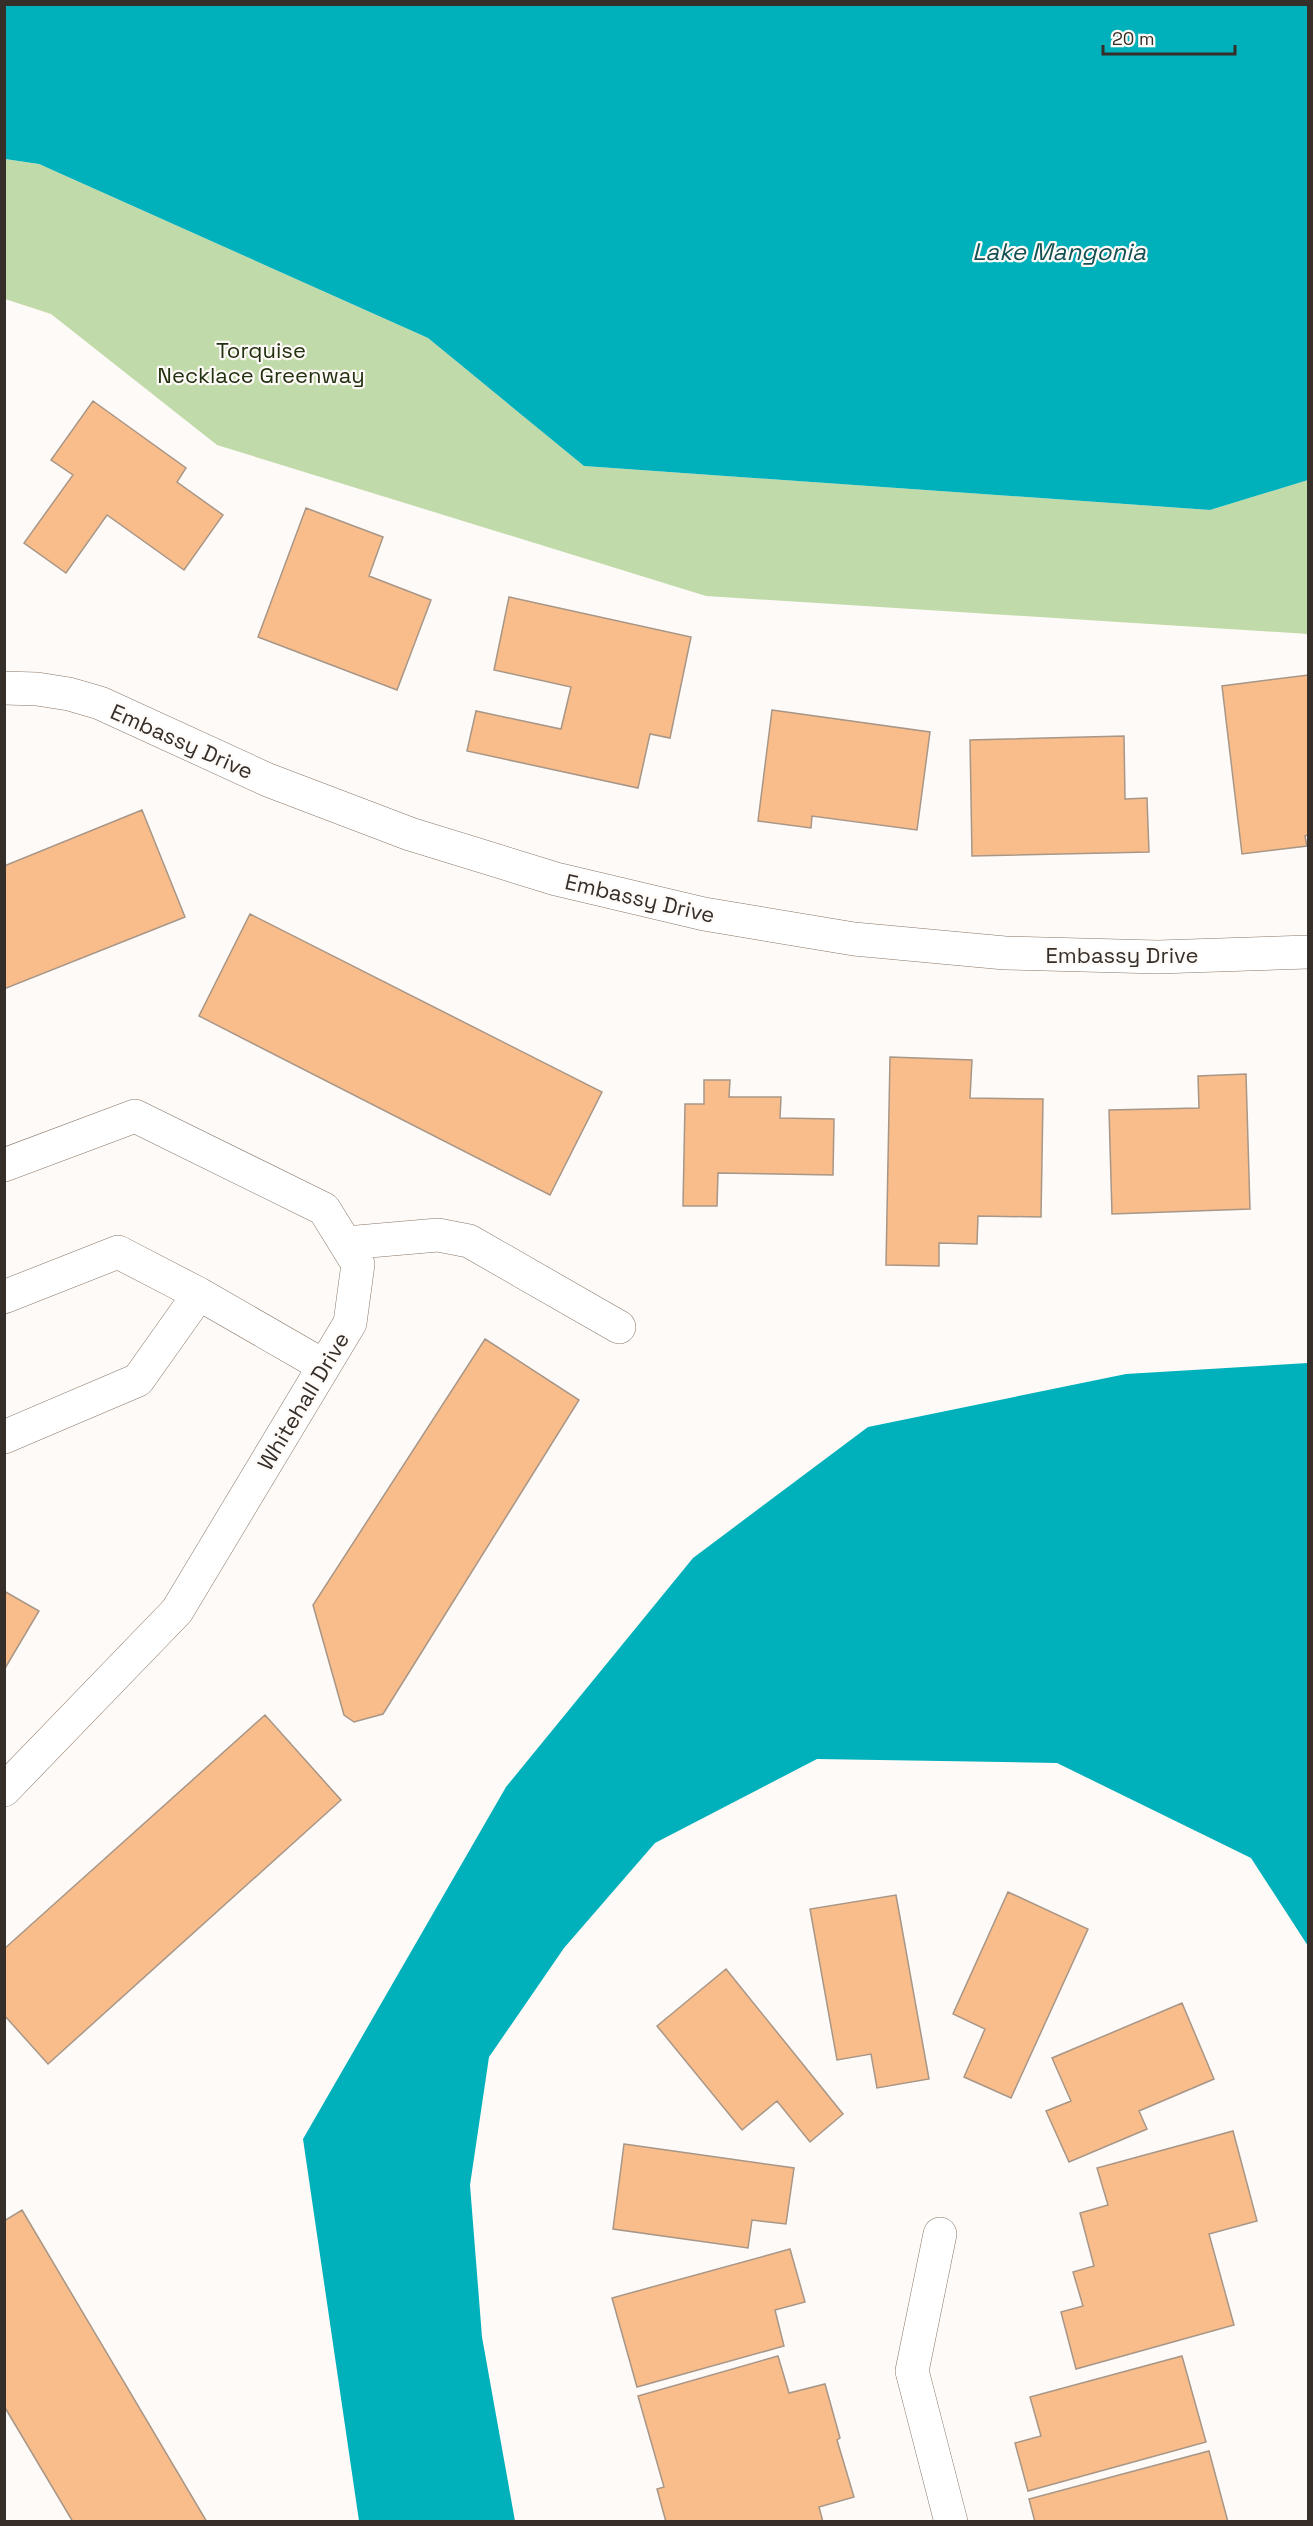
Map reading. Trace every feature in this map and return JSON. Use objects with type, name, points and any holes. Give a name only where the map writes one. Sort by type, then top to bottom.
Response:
[{"type":"street","name":"Embassy Drive","points":[[4,688],[37,689],[69,694],[100,703],[268,780],[410,834],[556,879],[704,914],[854,939],[1005,954],[1158,957],[1308,952]]},
{"type":"street","name":"Whitehall Drive","points":[[4,1165],[135,1116],[324,1209],[358,1263],[350,1323],[177,1611],[4,1790]]},
{"type":"street","points":[[346,1243],[438,1235],[469,1240],[619,1327]]},
{"type":"street","points":[[4,1296],[118,1252],[199,1294],[324,1366]]},
{"type":"street","points":[[4,1437],[138,1380],[199,1294]]},
{"type":"street","points":[[940,2234],[912,2371],[951,2522]]},
{"type":"green space","name":"Torquise Necklace Greenway","points":[[5,159],[39,164],[428,338],[584,466],[1210,510],[1308,480],[1308,634],[706,596],[217,445],[51,314],[5,299]]},
{"type":"water","name":"Lake Mangonia","points":[[5,4],[1308,5],[1308,480],[1210,510],[584,466],[428,338],[39,164],[5,159]]},
{"type":"water","points":[[1308,1363],[1308,1946],[1251,1858],[1057,1763],[817,1759],[655,1843],[564,1948],[489,2057],[470,2185],[482,2337],[515,2521],[359,2521],[303,2139],[506,1787],[693,1558],[868,1427],[1126,1374]]},
{"type":"building","points":[[93,401],[186,468],[177,482],[223,515],[184,570],[107,515],[66,573],[24,543],[73,475],[51,460]]},
{"type":"building","points":[[306,508],[383,537],[369,576],[431,600],[397,690],[258,637]]},
{"type":"building","points":[[509,597],[691,637],[670,738],[650,734],[638,788],[467,751],[476,711],[561,729],[571,687],[494,670]]},
{"type":"building","points":[[1308,675],[1308,835],[1305,836],[1307,846],[1242,854],[1222,686]]},
{"type":"building","points":[[772,710],[930,732],[917,830],[812,816],[811,828],[758,821]]},
{"type":"building","points":[[1124,736],[1125,799],[1147,798],[1149,852],[972,856],[970,740]]},
{"type":"building","points":[[142,810],[185,917],[4,989],[4,866]]},
{"type":"building","points":[[250,914],[602,1092],[550,1195],[199,1016]]},
{"type":"building","points":[[890,1057],[972,1060],[970,1098],[1043,1099],[1041,1217],[978,1216],[977,1244],[939,1243],[939,1266],[886,1265]]},
{"type":"building","points":[[1246,1074],[1250,1209],[1112,1214],[1109,1110],[1199,1108],[1198,1076]]},
{"type":"building","points":[[704,1080],[730,1080],[729,1097],[781,1097],[780,1118],[834,1119],[833,1175],[718,1173],[717,1206],[683,1206],[685,1104],[704,1104]]},
{"type":"building","points":[[485,1339],[579,1400],[383,1714],[354,1722],[344,1715],[313,1605]]},
{"type":"building","points":[[4,1591],[39,1611],[4,1670]]},
{"type":"building","points":[[265,1715],[341,1800],[48,2064],[4,2015],[4,1949]]},
{"type":"building","points":[[1008,1892],[1088,1929],[1011,2098],[964,2077],[985,2029],[953,2014]]},
{"type":"building","points":[[896,1895],[929,2079],[877,2088],[871,2054],[837,2060],[810,1909]]},
{"type":"building","points":[[726,1969],[843,2114],[810,2142],[777,2101],[742,2130],[657,2026]]},
{"type":"building","points":[[1182,2003],[1214,2079],[1139,2111],[1147,2129],[1069,2162],[1046,2111],[1071,2101],[1052,2058]]},
{"type":"building","points":[[1233,2131],[1257,2221],[1209,2234],[1234,2325],[1076,2369],[1061,2312],[1083,2306],[1073,2272],[1094,2266],[1080,2213],[1108,2205],[1097,2168]]},
{"type":"building","points":[[624,2144],[794,2168],[786,2224],[752,2220],[748,2248],[613,2229]]},
{"type":"building","points":[[22,2210],[207,2522],[73,2522],[4,2406],[4,2221]]},
{"type":"building","points":[[790,2249],[805,2302],[775,2310],[784,2346],[637,2387],[612,2298]]},
{"type":"building","points":[[778,2356],[789,2393],[825,2384],[840,2438],[837,2440],[854,2497],[819,2507],[823,2522],[666,2522],[657,2489],[664,2487],[638,2396]]},
{"type":"building","points":[[1182,2356],[1206,2442],[1028,2491],[1015,2443],[1041,2436],[1030,2397]]},
{"type":"building","points":[[1209,2451],[1228,2522],[1035,2522],[1029,2499]]}]
